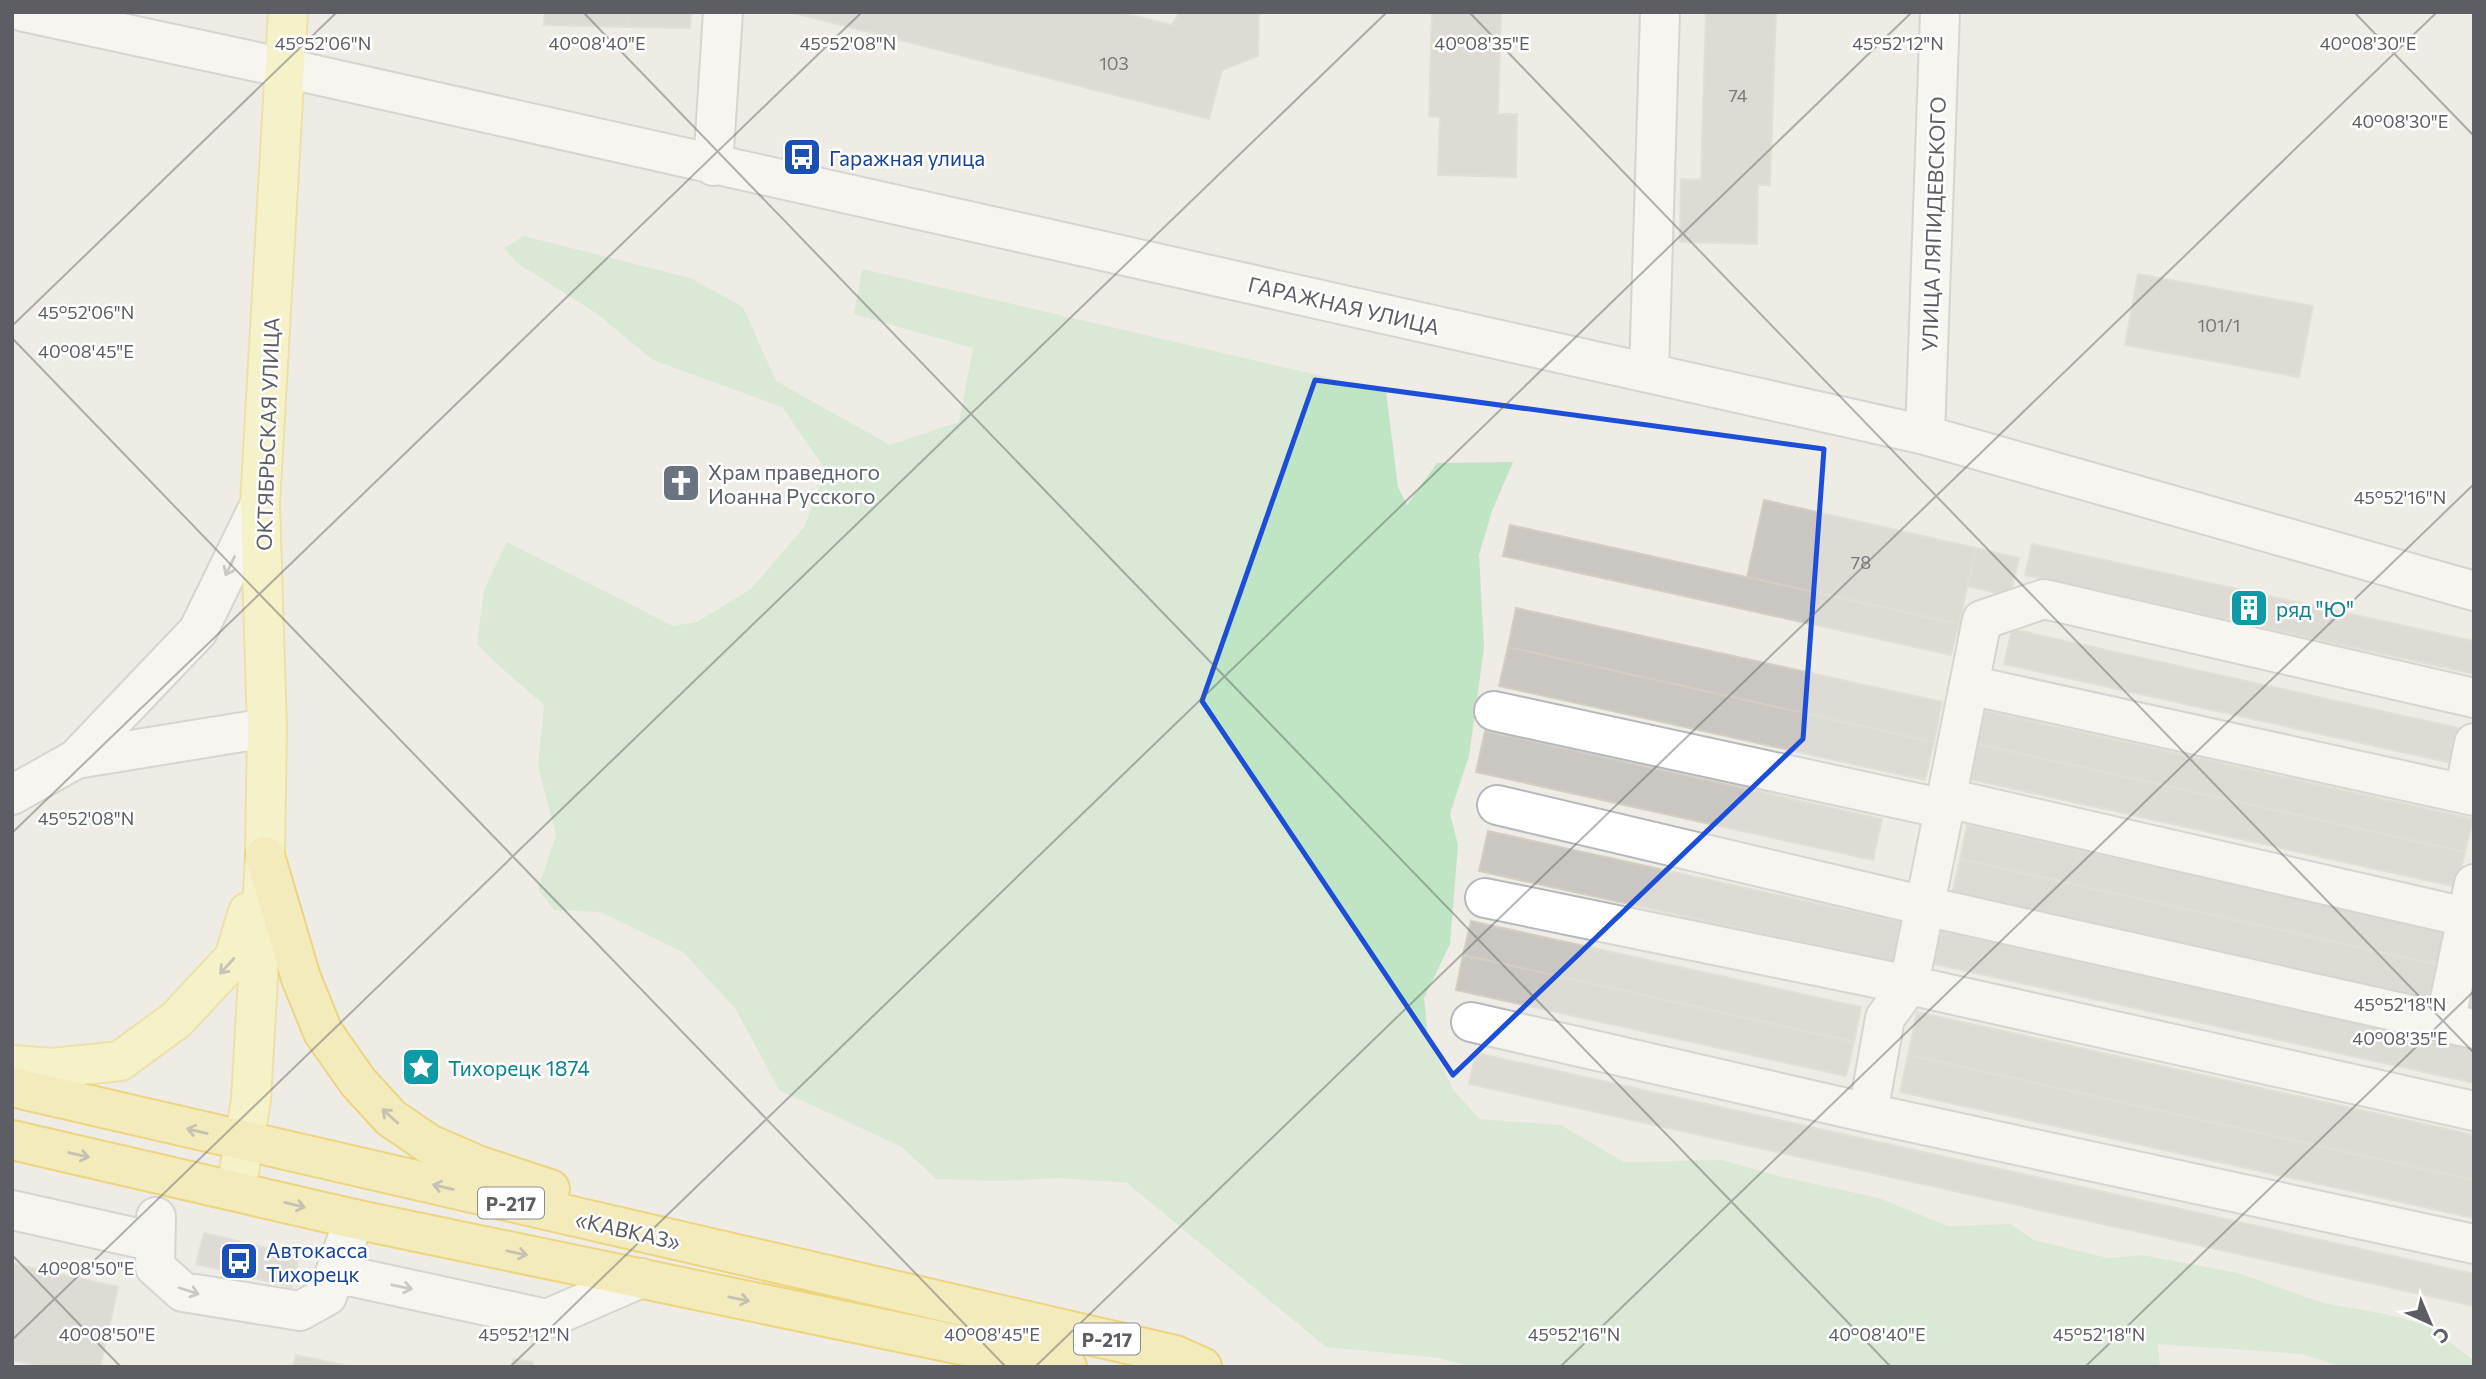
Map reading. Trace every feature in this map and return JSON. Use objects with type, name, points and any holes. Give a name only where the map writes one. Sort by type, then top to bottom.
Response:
[{"type":"highway","points":[[265,856],[301,978],[323,1032],[358,1082],[391,1118],[429,1144],[477,1165],[624,1213],[1011,1317]]},
{"type":"highway","name":"«КАВКАЗ»","points":[[12,1087],[1175,1355],[1202,1367]]},
{"type":"highway","name":"«КАВКАЗ»","points":[[12,1140],[354,1219],[1063,1366]]},
{"type":"main road","name":"ОКТЯБРЬСКАЯ УЛИЦА","points":[[265,856],[267,728],[260,505],[288,12]]},
{"type":"main road","points":[[12,1065],[53,1068],[120,1061],[176,1020],[234,958],[265,856]]},
{"type":"main road","points":[[236,1190],[251,1100],[265,856]]},
{"type":"street","name":"ГАРАЖНАЯ УЛИЦА","points":[[24,12],[174,30],[285,68],[713,166],[1926,435],[2474,591]]},
{"type":"street","points":[[713,166],[723,12]]},
{"type":"street","points":[[1649,373],[1660,12]]},
{"type":"street","name":"УЛИЦА ЛЯПИДЕВСКОГО","points":[[1926,435],[1940,12]]},
{"type":"street","points":[[12,795],[75,760],[198,631],[260,505]]},
{"type":"street","points":[[1868,1113],[1885,1017],[1909,985],[1982,620],[2044,599],[2474,698]]},
{"type":"street","points":[[1969,685],[2469,795],[2474,743]]},
{"type":"street","points":[[1494,710],[1946,803],[2471,906],[2459,1026],[1925,906],[1497,804]]},
{"type":"street","points":[[75,760],[267,728]]},
{"type":"street","points":[[1485,898],[1909,985],[2474,1111]]},
{"type":"street","points":[[1471,1022],[1868,1113],[2474,1244]]},
{"type":"street","points":[[12,1210],[156,1229],[155,1267],[183,1292],[300,1311],[327,1296],[354,1219]]},
{"type":"street","points":[[335,1272],[547,1319],[641,1278]]},
{"type":"highlighted area","points":[[1315,380],[1824,449],[1803,739],[1453,1075],[1202,701]]},
{"type":"green space","points":[[524,236],[690,278],[743,307],[776,381],[890,445],[959,422],[973,348],[854,314],[862,269],[1386,391],[1398,487],[1407,505],[1437,463],[1513,462],[1492,511],[1479,555],[1484,648],[1469,756],[1450,814],[1458,845],[1450,944],[1424,998],[1428,1039],[1454,1091],[1480,1119],[1561,1125],[1624,1162],[1723,1160],[1774,1175],[1879,1198],[1948,1226],[2011,1224],[2034,1240],[2108,1258],[2142,1255],[2238,1273],[2323,1303],[2428,1325],[2474,1361],[2474,1367],[2342,1367],[2302,1354],[2158,1344],[2160,1367],[1473,1367],[1439,1358],[1326,1347],[1127,1183],[1059,1178],[1000,1181],[936,1179],[902,1147],[779,1090],[735,1008],[683,952],[600,912],[554,910],[538,889],[556,835],[538,767],[544,705],[477,644],[484,590],[507,542],[673,626],[697,622],[751,589],[805,526],[825,469],[782,407],[653,360],[596,313],[517,263],[504,248]]},
{"type":"building","points":[[545,12],[629,12],[628,27],[544,25]]},
{"type":"building","points":[[629,12],[691,12],[690,28],[628,27]]},
{"type":"building","points":[[790,12],[1119,12],[1172,25],[1180,12],[1259,12],[1258,56],[1222,70],[1209,119]]},
{"type":"building","points":[[1432,12],[1501,12],[1498,114],[1517,114],[1516,177],[1438,175],[1440,117],[1429,116]]},
{"type":"building","points":[[1706,12],[1776,12],[1770,185],[1758,185],[1757,244],[1680,242],[1681,179],[1701,180]]},
{"type":"building","points":[[2138,274],[2313,306],[2299,377],[2125,345]]},
{"type":"building","points":[[1764,500],[1976,548],[1959,624],[1747,577]]},
{"type":"building","points":[[1510,525],[1959,624],[1951,655],[1503,556]]},
{"type":"building","name":"ряд \"Ю\"","points":[[2032,544],[2474,641],[2474,674],[2025,575]]},
{"type":"building","points":[[1976,548],[2019,558],[2010,596],[1967,586]]},
{"type":"building","points":[[1516,608],[1942,702],[1934,742],[1508,647]]},
{"type":"building","points":[[2012,629],[2463,729],[2456,764],[2004,664]]},
{"type":"building","points":[[1508,647],[1934,742],[1925,780],[1499,686]]},
{"type":"building","points":[[1985,711],[2473,819],[2465,852],[1977,744]]},
{"type":"building","points":[[1485,731],[1882,819],[1873,860],[1476,772]]},
{"type":"building","points":[[1977,744],[2465,852],[2457,887],[1969,779]]},
{"type":"building","points":[[1967,825],[2456,933],[2448,967],[1960,859]]},
{"type":"building","points":[[1488,831],[1909,924],[1901,964],[1479,871]]},
{"type":"building","points":[[1960,859],[2448,967],[2440,1002],[1952,894]]},
{"type":"building","points":[[1471,921],[1861,1007],[1854,1042],[1463,955]]},
{"type":"building","points":[[1938,930],[2474,1049],[2474,1083],[1930,963]]},
{"type":"building","points":[[1463,955],[1854,1042],[1846,1076],[1456,990]]},
{"type":"building","points":[[2474,974],[2474,1011],[2466,1009]]},
{"type":"building","points":[[1917,1012],[2474,1135],[2474,1180],[1908,1055]]},
{"type":"building","points":[[1476,1053],[2474,1274],[2474,1306],[1469,1084]]},
{"type":"building","points":[[1908,1055],[2474,1180],[2474,1218],[1900,1092]]},
{"type":"building","points":[[204,1233],[299,1256],[292,1287],[196,1264]]},
{"type":"building","points":[[15,1264],[118,1287],[100,1367],[41,1367],[12,1360],[12,1276]]},
{"type":"building","points":[[296,1355],[347,1366],[293,1367]]},
{"type":"building","points":[[513,1359],[533,1362],[533,1367],[512,1367]]},
{"type":"place","name":"Гаражная улица","points":[[802,157]]},
{"type":"place","name":"Храм праведного Иоанна Русского","points":[[681,483]]},
{"type":"place","name":"ряд \"Ю\"","points":[[2249,608]]},
{"type":"place","name":"Тихорецк 1874","points":[[421,1067]]},
{"type":"place","name":"Автокасса Тихорецк","points":[[239,1261]]}]
